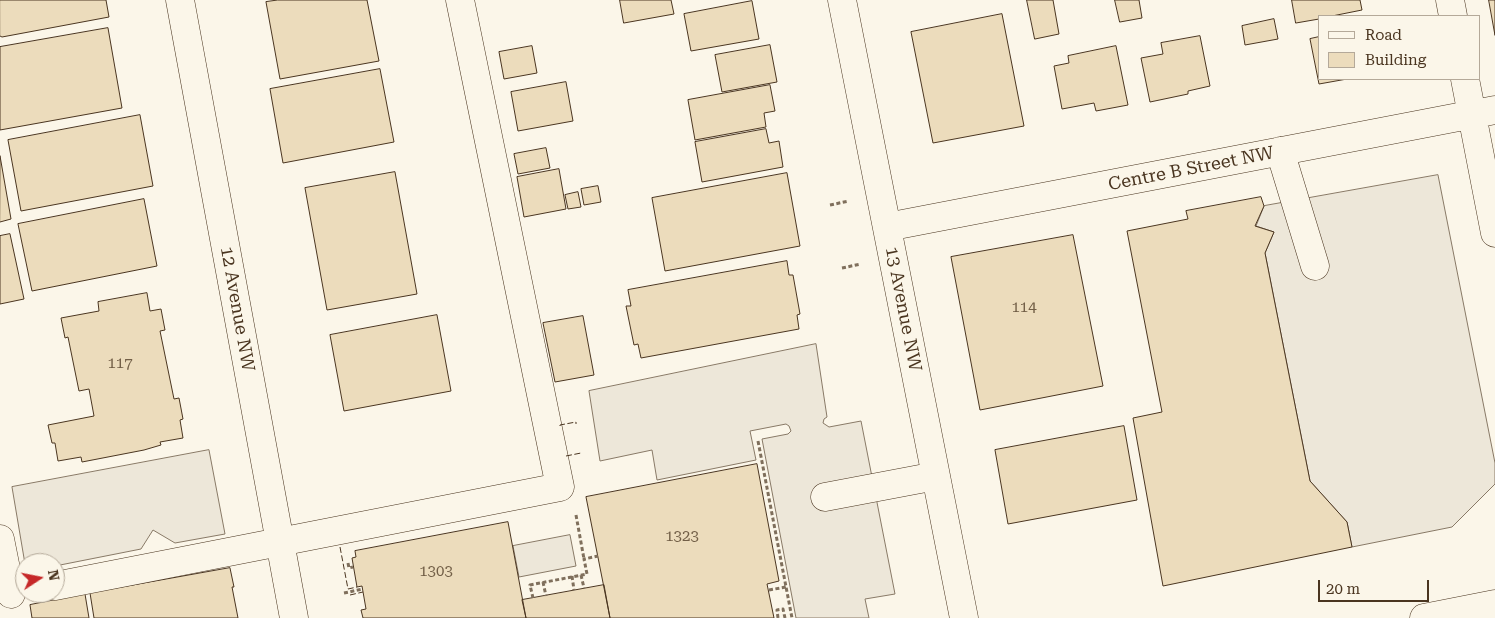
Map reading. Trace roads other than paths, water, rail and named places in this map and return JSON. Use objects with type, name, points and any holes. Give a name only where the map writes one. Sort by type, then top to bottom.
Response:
[{"type":"street","name":"12 Avenue NW","points":[[180,0],[294,618]]},
{"type":"street","points":[[65,584],[560,487],[460,0]]},
{"type":"street","name":"13 Avenue NW","points":[[842,0],[964,618]]},
{"type":"street","points":[[1450,0],[1453,15]]},
{"type":"street","points":[[1466,80],[1483,112],[1495,233]]},
{"type":"street","name":"Centre B Street NW","points":[[887,227],[1483,112]]},
{"type":"street","points":[[1280,152],[1315,266]]},
{"type":"street","points":[[825,497],[936,476]]},
{"type":"street","points":[[0,539],[12,594]]},
{"type":"street","points":[[1424,618],[1495,604]]}]
